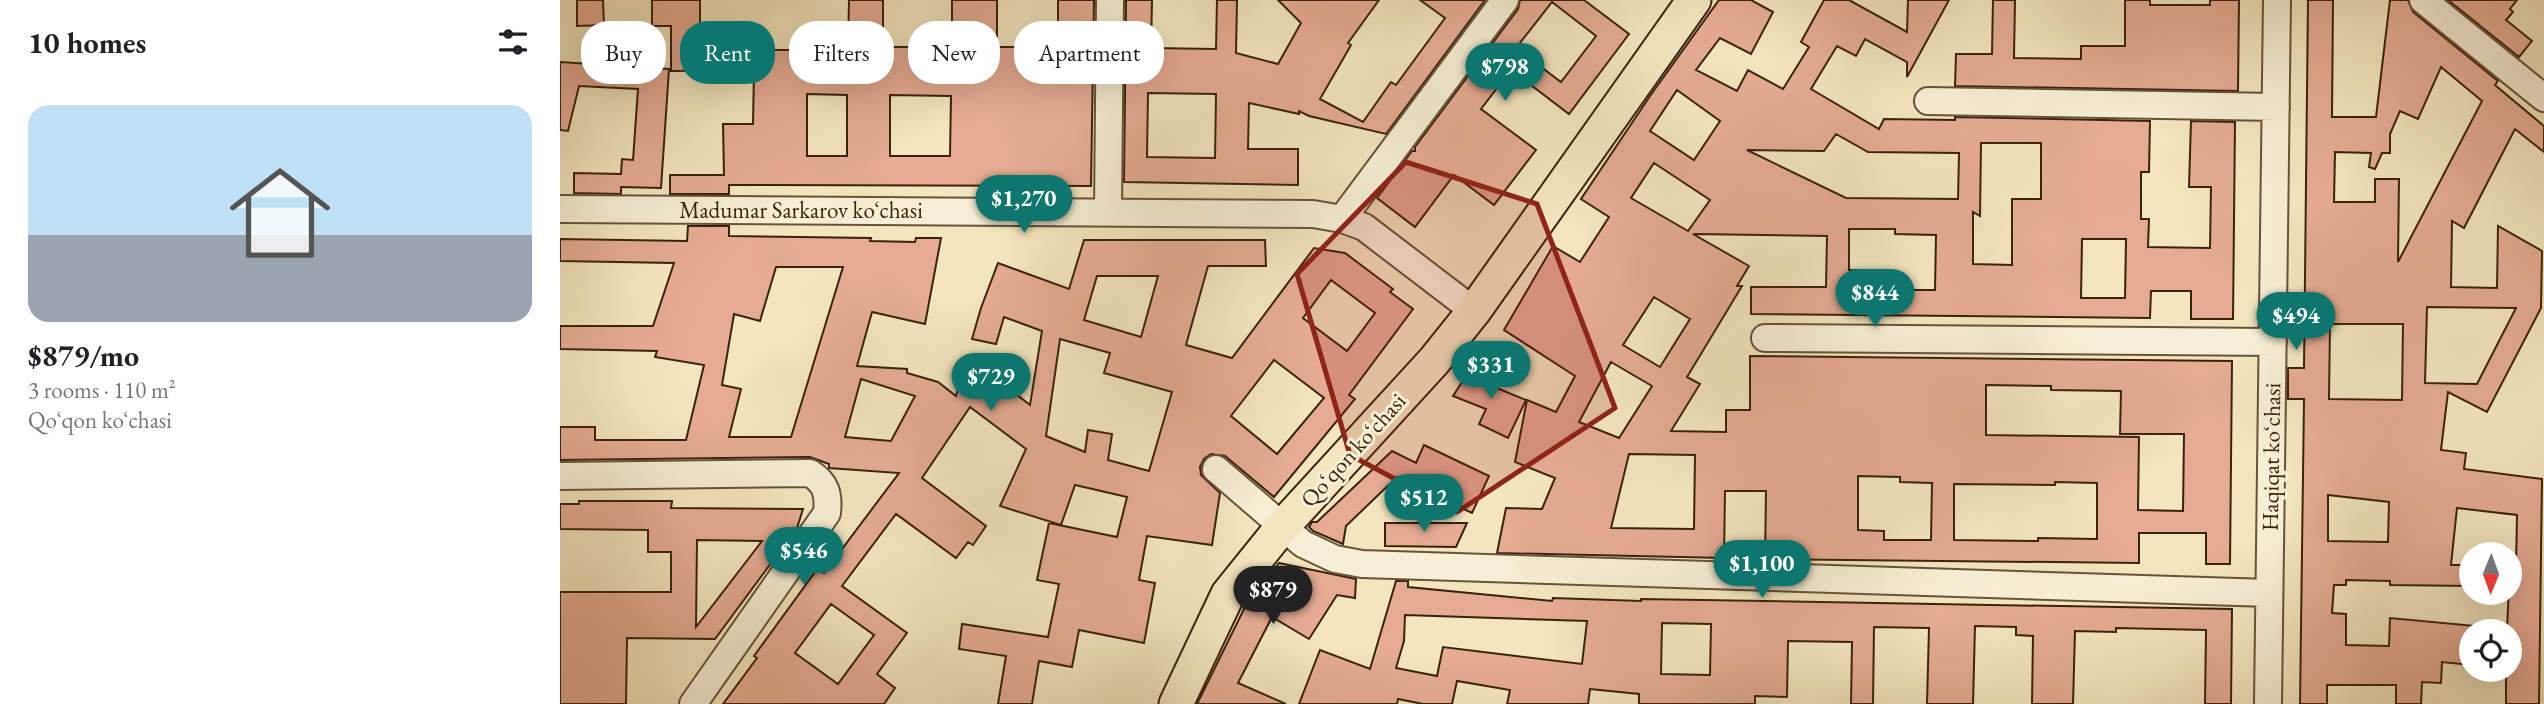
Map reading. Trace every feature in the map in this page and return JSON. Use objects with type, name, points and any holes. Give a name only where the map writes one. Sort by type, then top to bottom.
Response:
[{"type":"main road","name":"Qoʻqon koʻchasi","points":[[1176,704],[1228,594],[1282,527],[1434,361],[1474,311],[1694,0]]},
{"type":"street","points":[[1108,212],[1110,0]]},
{"type":"street","points":[[1342,219],[1505,0]]},
{"type":"street","name":"Haqiqat koʻchasi","points":[[2268,704],[2277,0]]},
{"type":"street","points":[[2423,0],[2544,98]]},
{"type":"street","points":[[1928,101],[2276,107]]},
{"type":"street","name":"Madumar Sarkarov koʻchasi","points":[[560,209],[1312,214],[1342,219],[1364,227],[1474,311]]},
{"type":"street","points":[[1765,338],[2273,342]]},
{"type":"street","points":[[1216,469],[1303,544],[1335,559],[1362,564],[2269,593]]},
{"type":"street","points":[[560,476],[810,473],[825,485],[827,513],[693,704]]},
{"type":"highlighted area","points":[[1406,162],[1537,204],[1615,408],[1457,512],[1350,455],[1297,274]]},
{"type":"building","points":[[577,0],[603,0],[604,21],[581,21],[581,26],[577,26]]},
{"type":"building","points":[[652,0],[700,0],[700,21],[680,21],[680,71],[671,71],[671,26],[666,26],[666,21],[652,21]]},
{"type":"building","points":[[849,0],[883,0],[883,21],[849,21]]},
{"type":"building","points":[[952,0],[997,0],[997,21],[952,21]]},
{"type":"building","points":[[1058,0],[1094,0],[1094,21],[1058,21]]},
{"type":"building","points":[[1126,0],[1152,0],[1152,21],[1126,21]]},
{"type":"building","points":[[1217,0],[1237,0],[1236,53],[1278,64],[1301,23],[1278,0],[1379,0],[1348,43],[1351,45],[1320,99],[1363,122],[1391,82],[1396,85],[1445,18],[1420,0],[1485,0],[1386,134],[1309,116],[1299,111],[1299,114],[1249,103],[1248,149],[1298,149],[1298,185],[1124,182],[1125,84],[1164,84],[1164,48],[1216,49]],"holes":[[[1148,93],[1216,94],[1215,158],[1147,157]]]},
{"type":"building","points":[[1520,0],[1584,0],[1629,34],[1569,114],[1511,70],[1481,109],[1536,150],[1494,205],[1454,175],[1415,227],[1377,198],[1412,151],[1415,151],[1415,147],[1518,9]],"holes":[[[1552,2],[1596,36],[1561,82],[1516,48]]]},
{"type":"building","points":[[1719,0],[1751,0],[1773,12],[1751,54],[1720,38],[1696,70],[1737,91],[1748,70],[1783,89],[1809,47],[1801,42],[1824,0],[1849,0],[1907,32],[1908,0],[1949,0],[1907,77],[1907,62],[1865,39],[1856,56],[1837,46],[1811,89],[1879,129],[1884,119],[1955,120],[1955,117],[2150,121],[2149,172],[2141,172],[2141,219],[2149,219],[2148,247],[2210,248],[2211,187],[2189,187],[2191,121],[2235,122],[2233,319],[2191,319],[2191,291],[2151,291],[2150,318],[1751,314],[1751,287],[1826,287],[1827,236],[1693,234],[1749,266],[1737,286],[1742,286],[1687,377],[1700,384],[1671,431],[1726,432],[1726,410],[1750,410],[1750,356],[2232,361],[2230,564],[2206,564],[2206,533],[2139,533],[2139,563],[1765,559],[1766,491],[1725,491],[1724,558],[1497,553],[1506,508],[1542,509],[1555,478],[1515,462],[1527,400],[1556,412],[1575,376],[1504,330],[1553,246],[1580,262],[1609,217],[1581,199]],"holes":[[[1677,90],[1720,121],[1694,160],[1650,131]],[[1836,134],[1868,152],[1959,153],[1958,199],[1846,198],[1747,150],[1824,151]],[[1981,143],[2041,143],[2041,199],[2012,199],[2012,265],[1973,264],[1973,212],[1980,216]],[[1654,163],[1710,200],[1688,231],[1631,198]],[[1849,229],[1895,229],[1895,234],[1936,235],[1935,290],[1868,290],[1868,270],[1849,270]],[[2082,239],[2126,239],[2125,298],[2081,298]],[[1654,297],[1690,319],[1660,367],[1623,345]],[[1611,362],[1652,386],[1619,438],[1579,422]],[[1986,385],[2051,386],[2051,390],[2121,391],[2120,434],[2184,434],[2183,511],[2138,510],[2139,437],[1986,435]],[[1629,454],[1695,455],[1694,529],[1611,528]],[[1858,476],[1900,477],[1900,482],[1932,483],[1931,540],[1884,540],[1884,531],[1858,530]],[[2097,483],[2097,539],[1954,540],[1954,484]]]},
{"type":"building","points":[[1993,0],[2015,0],[2014,58],[2081,59],[2081,46],[2125,46],[2125,0],[2150,0],[2150,5],[2210,5],[2210,0],[2239,0],[2238,91],[1955,86],[1956,54],[1992,54]]},
{"type":"building","points":[[2308,0],[2333,0],[2332,117],[2376,117],[2390,0],[2408,0],[2413,12],[2498,81],[2495,85],[2544,126],[2544,152],[2515,129],[2464,228],[2452,221],[2451,287],[2497,288],[2498,226],[2542,251],[2541,308],[2487,412],[2448,392],[2441,450],[2466,453],[2464,469],[2542,479],[2539,704],[2506,704],[2506,682],[2522,682],[2522,619],[2507,619],[2508,606],[2522,606],[2522,542],[2516,542],[2517,515],[2457,508],[2451,565],[2459,565],[2459,586],[2390,585],[2390,581],[2346,580],[2346,585],[2334,585],[2332,613],[2346,614],[2346,645],[2389,646],[2390,618],[2459,624],[2459,664],[2442,662],[2441,683],[2422,682],[2421,704],[2396,704],[2396,685],[2327,685],[2327,704],[2300,704],[2304,399],[2288,399],[2288,368],[2304,368]],"holes":[[[2441,67],[2482,101],[2398,262],[2399,179],[2375,179],[2375,202],[2334,202],[2335,152],[2371,153],[2369,167],[2375,169],[2382,153],[2390,153],[2390,134],[2400,111],[2418,119]],[[2427,307],[2516,308],[2477,384],[2425,383]],[[2330,324],[2403,324],[2402,400],[2329,399]],[[2328,495],[2389,502],[2388,542],[2328,541]]]},
{"type":"building","points":[[2448,0],[2517,0],[2510,9],[2513,12],[2506,20],[2532,41],[2519,57]]},
{"type":"building","points":[[894,47],[908,47],[908,84],[1000,84],[1000,47],[1014,47],[1014,84],[1093,84],[1091,186],[729,185],[729,194],[670,194],[670,175],[724,175],[723,124],[753,124],[754,84],[775,84],[775,50],[789,50],[789,84],[894,84]],"holes":[[[807,94],[847,95],[847,156],[807,156]],[[890,95],[951,96],[950,156],[890,156]]]},
{"type":"building","points":[[560,62],[581,63],[581,84],[666,84],[666,69],[669,69],[661,188],[621,187],[621,194],[574,193],[574,173],[621,174],[622,159],[633,160],[638,89],[579,86],[568,131],[560,130]]},
{"type":"building","points":[[688,226],[729,226],[729,236],[871,238],[870,241],[915,242],[916,238],[941,238],[925,324],[872,312],[857,366],[907,369],[907,373],[938,382],[956,396],[967,356],[1030,405],[1042,331],[1004,317],[996,344],[972,339],[981,308],[998,263],[1069,289],[1084,240],[1265,240],[1266,266],[1208,266],[1186,345],[1232,358],[1314,248],[1345,253],[1393,289],[1390,292],[1413,309],[1349,395],[1355,399],[1274,497],[1225,456],[1211,454],[1204,459],[1200,467],[1201,475],[1220,493],[1212,545],[1147,536],[1139,580],[1155,583],[1144,643],[1079,630],[1072,667],[1039,661],[1032,704],[998,704],[1006,656],[959,649],[962,624],[1048,637],[1059,584],[1037,580],[1049,523],[1117,537],[1127,497],[1075,485],[1061,525],[1000,506],[1026,449],[970,407],[922,478],[986,526],[973,545],[968,542],[956,558],[896,514],[842,586],[907,633],[877,674],[895,688],[884,704],[723,704],[818,568],[824,573],[899,473],[829,468],[829,464],[810,457],[560,460],[560,427],[595,427],[595,440],[686,440],[704,365],[655,357],[657,351],[560,349],[560,326],[653,326],[674,263],[560,261],[560,239],[687,241]],"holes":[[[776,267],[843,267],[791,437],[729,437],[741,389],[722,385],[734,314],[760,321]],[[1097,276],[1158,276],[1141,337],[1084,320]],[[1331,280],[1375,313],[1347,351],[1303,318]],[[1060,339],[1110,353],[1104,373],[1172,392],[1149,471],[1108,460],[1112,434],[1088,430],[1085,452],[1046,436]],[[1274,360],[1324,398],[1277,454],[1231,416]],[[861,379],[915,396],[891,441],[845,437]],[[831,604],[874,635],[838,684],[795,653]]]},
{"type":"building","points":[[1476,361],[1494,373],[1487,384],[1526,400],[1508,438],[1479,424],[1486,409],[1453,396]]},
{"type":"building","points":[[1424,445],[1489,476],[1472,513],[1397,477],[1346,526],[1343,544],[1309,527],[1392,451],[1416,463]]},
{"type":"building","points":[[579,501],[672,501],[671,508],[803,509],[797,528],[715,639],[627,638],[626,704],[560,704],[560,592],[671,592],[671,552],[648,552],[648,530],[560,529],[560,504],[579,504]],"holes":[[[697,540],[762,541],[696,627]]]},
{"type":"building","points":[[1385,523],[1467,523],[1456,547],[1385,546]]},
{"type":"building","points":[[1279,563],[1356,579],[1355,598],[1337,595],[1309,639],[1272,617],[1238,683],[1286,704],[1197,704],[1247,603]]},
{"type":"building","points":[[1396,581],[1408,581],[1408,587],[1552,601],[1553,598],[1641,599],[2232,609],[2231,704],[2205,704],[2206,630],[2116,628],[2116,632],[2075,631],[2073,704],[2032,704],[2033,636],[2016,635],[2016,627],[1975,626],[1973,704],[1927,704],[1929,628],[1874,627],[1873,704],[1851,704],[1852,642],[1788,641],[1787,697],[1755,696],[1755,704],[1639,704],[1639,694],[1590,689],[1588,704],[1507,704],[1510,690],[1457,681],[1452,704],[1423,704],[1398,699],[1397,704],[1299,704],[1320,650],[1370,669]],"holes":[[[1405,615],[1587,621],[1582,664],[1443,647],[1437,676],[1396,668],[1404,641]],[[1662,623],[1711,624],[1710,675],[1661,674]]]}]
